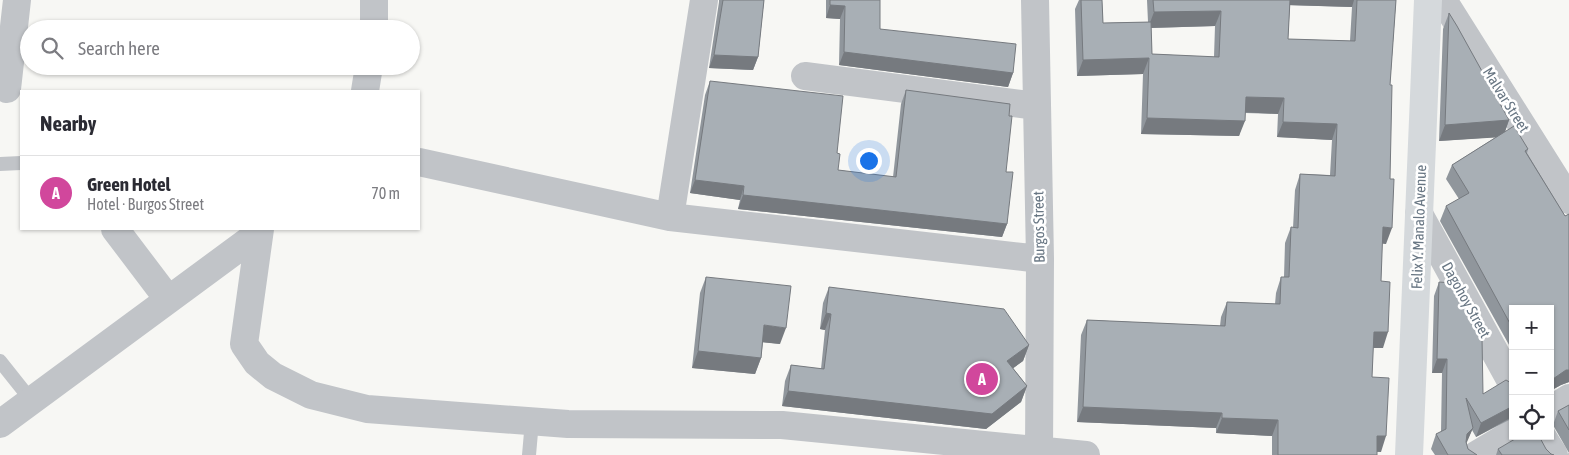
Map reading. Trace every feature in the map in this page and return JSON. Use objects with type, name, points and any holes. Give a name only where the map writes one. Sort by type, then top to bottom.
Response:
[{"type":"main road","name":"Felix Y. Manalo Avenue","points":[[1409,455],[1428,0]]},
{"type":"street","points":[[10,90],[17,0]]},
{"type":"street","points":[[374,0],[374,20]]},
{"type":"street","points":[[670,217],[704,0]]},
{"type":"street","name":"Burgos Street","points":[[1036,0],[1040,259],[1039,453]]},
{"type":"street","name":"Malvar Street","points":[[1443,0],[1569,200]]},
{"type":"street","points":[[365,90],[368,75]]},
{"type":"street","points":[[805,76],[1038,106]]},
{"type":"street","points":[[420,162],[670,217],[1040,259]]},
{"type":"street","name":"Dagohoy Street","points":[[1419,214],[1509,378]]},
{"type":"street","points":[[116,230],[168,299]]},
{"type":"street","points":[[0,424],[260,231]]},
{"type":"street","points":[[260,231],[244,344],[257,363],[273,376],[311,395],[367,409],[568,424],[782,425],[1039,453],[1086,455]]},
{"type":"street","points":[[1554,407],[1569,398]]},
{"type":"street","points":[[1476,455],[1509,435]]},
{"type":"street","points":[[1545,440],[1554,455]]},
{"type":"lane","points":[[0,164],[20,163]]},
{"type":"lane","points":[[0,361],[31,400]]},
{"type":"lane","points":[[529,455],[532,421]]},
{"type":"building","points":[[723,0],[764,0],[758,57],[714,55]]},
{"type":"building","points":[[830,0],[880,0],[880,29],[1016,44],[1013,73],[844,52],[845,6],[830,5]]},
{"type":"building","points":[[1081,0],[1102,0],[1103,23],[1151,22],[1152,54],[1219,57],[1221,11],[1154,12],[1153,0],[1290,0],[1288,39],[1355,41],[1357,0],[1396,0],[1390,85],[1392,85],[1390,179],[1394,179],[1392,228],[1383,227],[1381,281],[1390,282],[1388,332],[1374,332],[1372,377],[1389,378],[1386,436],[1377,436],[1377,455],[1278,455],[1278,420],[1222,418],[1222,413],[1083,407],[1087,320],[1225,326],[1227,302],[1280,304],[1281,277],[1289,277],[1291,227],[1298,228],[1300,174],[1335,176],[1337,124],[1283,122],[1284,98],[1246,97],[1245,121],[1147,118],[1149,58],[1083,60]]},
{"type":"building","points":[[1449,13],[1457,26],[1509,120],[1445,125]]},
{"type":"building","points":[[710,81],[843,96],[837,153],[840,154],[838,170],[896,177],[906,90],[1010,104],[1009,116],[1012,116],[1006,172],[1013,172],[1007,224],[743,195],[744,186],[695,180]]},
{"type":"building","points":[[1514,126],[1528,149],[1525,151],[1565,216],[1569,214],[1569,370],[1554,378],[1554,305],[1509,305],[1509,322],[1446,206],[1469,193],[1452,165]]},
{"type":"building","points":[[706,277],[791,286],[786,328],[764,325],[761,358],[698,351]]},
{"type":"building","points":[[1439,282],[1452,283],[1482,338],[1483,394],[1506,380],[1509,382],[1509,408],[1481,423],[1466,398],[1473,428],[1467,434],[1466,442],[1468,449],[1477,455],[1448,455],[1436,434],[1446,429],[1447,359],[1437,359]]},
{"type":"building","points":[[829,287],[1004,309],[1029,345],[1007,361],[1027,386],[992,414],[788,391],[791,365],[824,369],[831,314],[826,313]]},
{"type":"building","points":[[1569,405],[1569,430],[1558,411]]},
{"type":"building","points":[[1513,440],[1541,440],[1546,449],[1554,455],[1502,455],[1498,449]]},
{"type":"place","name":"Green Hotel","points":[[982,379]]}]
